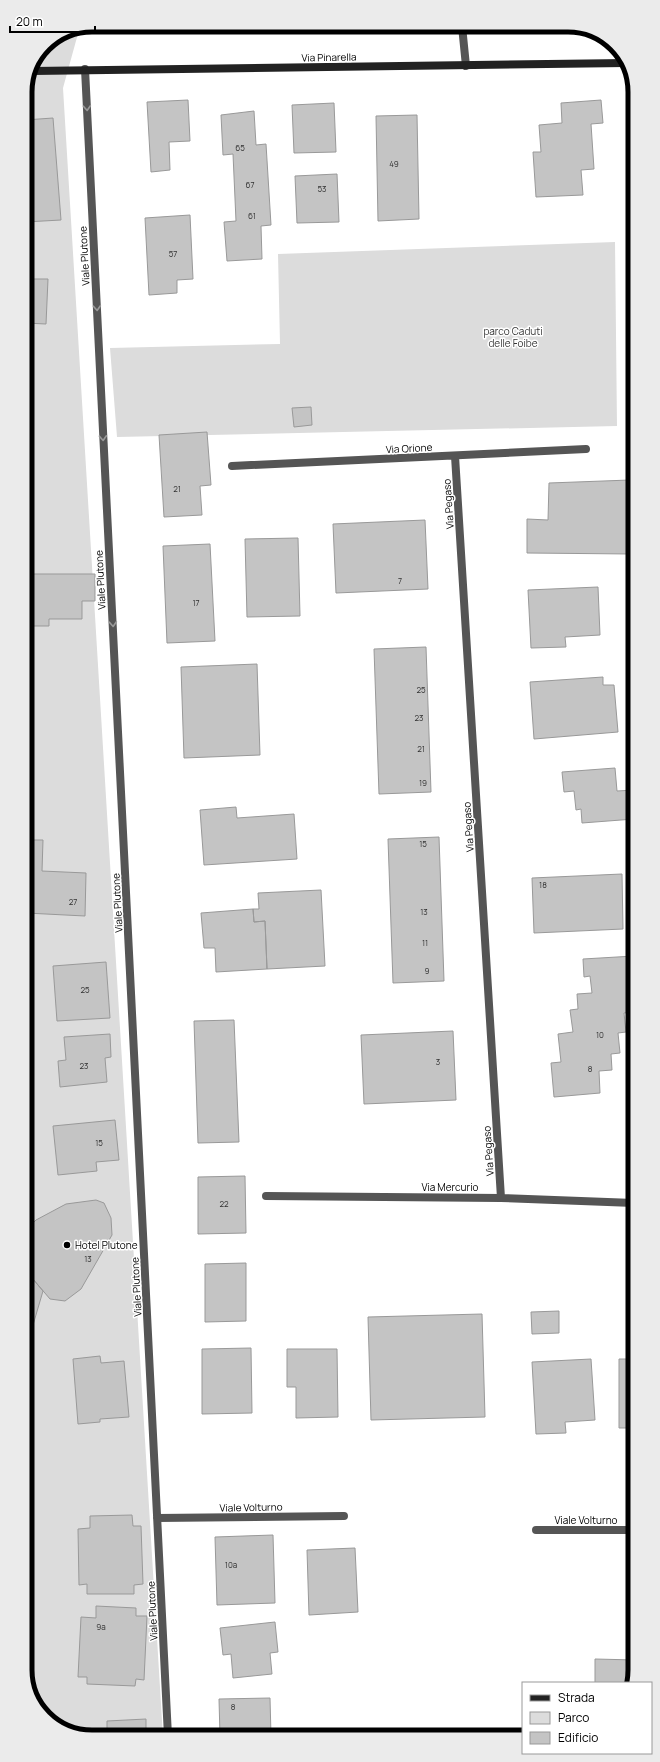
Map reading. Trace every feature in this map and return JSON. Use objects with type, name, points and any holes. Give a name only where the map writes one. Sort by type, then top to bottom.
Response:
[{"type":"street","points":[[463,32],[466,66]]},
{"type":"street","name":"Via Pinarella","points":[[36,71],[85,69],[621,63]]},
{"type":"street","name":"Viale Plutone","points":[[85,69],[168,1730]]},
{"type":"street","name":"Via Orione","points":[[232,466],[586,449]]},
{"type":"street","name":"Via Pegaso","points":[[455,456],[501,1198]]},
{"type":"street","name":"Via Mercurio","points":[[266,1196],[501,1198],[628,1203]]},
{"type":"street","name":"Viale Volturno","points":[[157,1518],[344,1516]]},
{"type":"street","name":"Viale Volturno","points":[[536,1530],[628,1530]]},
{"type":"green space","points":[[78,34],[63,88],[163,1730],[88,1730],[76,1728],[62,1722],[55,1718],[42,1704],[34,1686],[32,1670],[32,88],[38,65],[44,55],[58,42]]},
{"type":"green space","name":"parco Caduti delle Foibe","points":[[615,242],[617,426],[117,437],[110,348],[280,344],[278,254]]},
{"type":"building","points":[[188,100],[190,141],[169,142],[170,170],[151,172],[147,102]]},
{"type":"building","points":[[601,100],[603,123],[591,124],[594,169],[581,170],[583,195],[536,197],[533,152],[541,152],[539,125],[562,123],[561,103]]},
{"type":"building","points":[[334,103],[336,152],[294,153],[292,105]]},
{"type":"building","points":[[254,111],[256,145],[266,144],[271,225],[261,226],[262,259],[227,261],[224,222],[236,221],[233,154],[223,155],[221,115]]},
{"type":"building","points":[[417,115],[419,219],[378,221],[376,116]]},
{"type":"building","points":[[53,118],[61,220],[32,222],[32,120]]},
{"type":"building","points":[[337,174],[339,222],[297,223],[295,176]]},
{"type":"building","points":[[190,215],[193,279],[177,280],[177,293],[149,295],[145,218]]},
{"type":"building","points":[[32,279],[48,279],[46,324],[32,323]]},
{"type":"building","points":[[311,407],[312,425],[294,427],[292,408]]},
{"type":"building","points":[[207,432],[211,485],[200,486],[202,515],[164,517],[159,435]]},
{"type":"building","points":[[628,480],[628,554],[527,553],[527,519],[548,520],[549,483]]},
{"type":"building","points":[[425,520],[428,589],[336,593],[333,524]]},
{"type":"building","points":[[298,538],[300,616],[247,617],[245,539]]},
{"type":"building","points":[[210,544],[215,641],[167,643],[163,546]]},
{"type":"building","points":[[32,574],[95,574],[95,601],[82,601],[82,619],[49,619],[49,626],[32,626]]},
{"type":"building","points":[[598,587],[600,635],[565,637],[566,647],[531,648],[528,590]]},
{"type":"building","points":[[426,647],[431,792],[379,794],[374,649]]},
{"type":"building","points":[[257,664],[260,755],[184,758],[181,667]]},
{"type":"building","points":[[603,677],[603,685],[614,685],[618,732],[534,739],[530,682]]},
{"type":"building","points":[[615,768],[617,791],[628,790],[628,819],[582,823],[581,809],[576,810],[574,791],[564,792],[562,772]]},
{"type":"building","points":[[236,807],[237,818],[294,814],[297,859],[204,865],[200,810]]},
{"type":"building","points":[[439,837],[444,981],[393,983],[388,839]]},
{"type":"building","points":[[32,840],[43,840],[42,871],[86,873],[85,916],[32,913]]},
{"type":"building","points":[[622,874],[623,929],[534,933],[532,878]]},
{"type":"building","points":[[321,890],[325,966],[267,969],[265,921],[254,922],[253,909],[259,909],[258,893]]},
{"type":"building","points":[[253,909],[254,922],[265,921],[267,969],[216,972],[215,948],[204,948],[201,913]]},
{"type":"building","points":[[628,956],[628,1013],[624,1013],[626,1032],[618,1033],[620,1053],[611,1054],[612,1070],[599,1071],[600,1093],[554,1097],[551,1063],[561,1062],[558,1034],[573,1032],[570,1010],[578,1009],[577,994],[592,993],[590,976],[584,977],[583,959]]},
{"type":"building","points":[[106,962],[110,1018],[57,1021],[53,966]]},
{"type":"building","points":[[234,1020],[239,1142],[198,1143],[194,1021]]},
{"type":"building","points":[[453,1031],[456,1100],[364,1104],[361,1035]]},
{"type":"building","points":[[110,1034],[111,1057],[105,1058],[107,1082],[60,1087],[58,1061],[66,1060],[64,1037]]},
{"type":"building","points":[[115,1120],[119,1160],[96,1162],[97,1171],[58,1175],[53,1126]]},
{"type":"building","points":[[245,1176],[246,1233],[198,1234],[198,1177]]},
{"type":"building","name":"Hotel Plutone","points":[[96,1200],[104,1203],[111,1218],[112,1235],[81,1289],[65,1301],[50,1299],[32,1278],[32,1224],[36,1220],[66,1204]]},
{"type":"building","points":[[246,1263],[246,1321],[205,1322],[205,1264]]},
{"type":"building","points":[[32,1278],[43,1291],[32,1325]]},
{"type":"building","points":[[559,1311],[559,1333],[532,1334],[531,1312]]},
{"type":"building","points":[[482,1314],[485,1417],[371,1420],[368,1317]]},
{"type":"building","points":[[251,1348],[252,1413],[202,1414],[202,1349]]},
{"type":"building","points":[[287,1349],[337,1349],[338,1417],[296,1418],[296,1387],[287,1387]]},
{"type":"building","points":[[100,1356],[101,1363],[124,1361],[129,1417],[100,1419],[100,1422],[78,1424],[73,1359]]},
{"type":"building","points":[[591,1359],[595,1420],[565,1422],[566,1433],[536,1434],[532,1362]]},
{"type":"building","points":[[619,1359],[628,1359],[628,1428],[619,1428]]},
{"type":"building","points":[[132,1515],[133,1526],[141,1526],[143,1584],[134,1585],[134,1594],[87,1594],[87,1584],[79,1585],[78,1529],[90,1528],[90,1516]]},
{"type":"building","points":[[273,1535],[275,1603],[217,1605],[215,1537]]},
{"type":"building","points":[[355,1548],[358,1612],[309,1615],[307,1550]]},
{"type":"building","points":[[96,1606],[136,1608],[136,1616],[147,1616],[144,1680],[136,1679],[135,1686],[87,1684],[87,1677],[78,1677],[81,1617],[96,1618]]},
{"type":"building","points":[[275,1622],[278,1652],[270,1653],[272,1674],[233,1678],[231,1654],[223,1655],[220,1628]]},
{"type":"building","points":[[595,1659],[628,1660],[627,1682],[595,1682]]},
{"type":"building","points":[[270,1698],[271,1730],[220,1730],[219,1699]]},
{"type":"building","points":[[146,1719],[146,1730],[107,1730],[107,1721]]},
{"type":"place","name":"Hotel Plutone","points":[[67,1245]]}]
